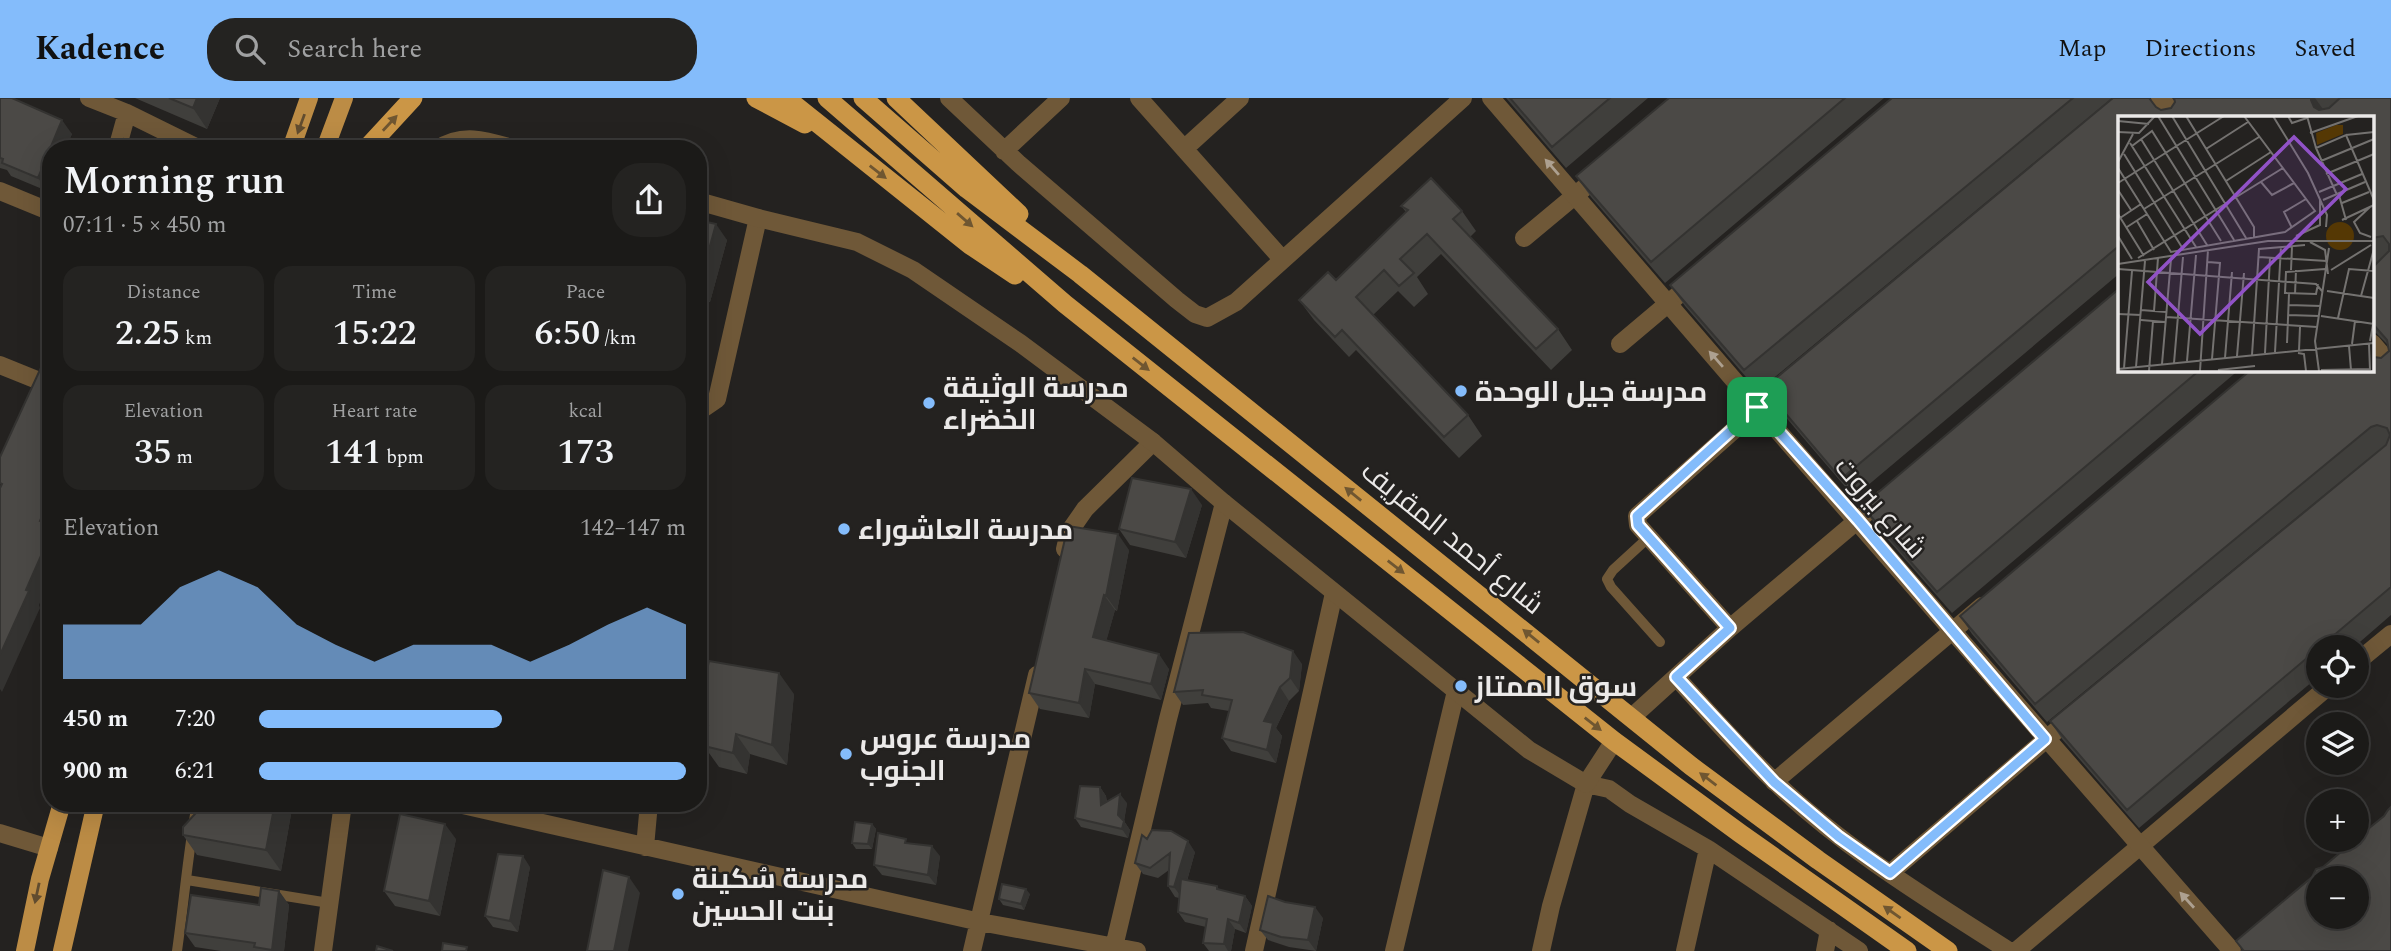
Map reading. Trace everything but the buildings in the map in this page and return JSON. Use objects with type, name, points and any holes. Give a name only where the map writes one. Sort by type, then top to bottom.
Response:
[{"type":"highway","points":[[374,140],[414,98]]},
{"type":"highway","points":[[756,98],[845,146]]},
{"type":"highway","points":[[786,98],[970,245],[1008,272],[1065,304]]},
{"type":"highway","name":"شارع أحمد المقريف","points":[[827,98],[1065,304],[1614,741],[1907,951]]},
{"type":"highway","name":"شارع أحمد المقريف","points":[[863,98],[967,189],[1080,274],[1691,766],[1948,951]]},
{"type":"highway","points":[[897,98],[1080,274]]},
{"type":"main road","points":[[294,140],[309,98]]},
{"type":"main road","points":[[328,140],[344,98]]},
{"type":"main road","points":[[25,951],[40,879],[59,812]]},
{"type":"main road","points":[[62,951],[94,812]]},
{"type":"street","points":[[89,98],[107,101],[182,140]]},
{"type":"street","points":[[949,98],[1004,151],[1195,314],[1207,318],[1236,302],[1463,98]]},
{"type":"street","points":[[1004,151],[1061,98]]},
{"type":"street","points":[[1139,98],[1282,259]]},
{"type":"street","points":[[1184,149],[1240,98]]},
{"type":"street","name":"شارع بيروت","points":[[1491,98],[2045,739],[2232,951]]},
{"type":"street","points":[[2160,98],[2176,116]]},
{"type":"street","points":[[120,140],[127,113]]},
{"type":"street","points":[[454,140],[485,140]]},
{"type":"street","points":[[1524,238],[1618,159]]},
{"type":"street","points":[[0,191],[42,208]]},
{"type":"street","points":[[707,204],[858,242],[913,270],[1020,343],[1153,442],[1224,503],[1529,750],[1586,784],[1609,789],[1708,849],[1859,951]]},
{"type":"street","points":[[707,406],[717,400],[758,218]]},
{"type":"street","points":[[1620,344],[1710,268]]},
{"type":"street","points":[[2374,345],[2391,365]]},
{"type":"street","points":[[0,365],[42,382]]},
{"type":"street","points":[[1730,628],[1638,525],[1637,516],[1757,407],[1800,372]]},
{"type":"street","points":[[1060,572],[1069,532],[1075,521],[1153,442]]},
{"type":"street","points":[[1632,717],[1730,628],[1900,485]]},
{"type":"street","points":[[1114,948],[1168,719],[1224,503]]},
{"type":"street","points":[[1254,951],[1334,593]]},
{"type":"street","points":[[1774,782],[1995,595]]},
{"type":"street","points":[[2369,653],[2391,634]]},
{"type":"street","points":[[972,951],[1042,653]]},
{"type":"street","points":[[1676,677],[1774,782],[1839,837],[2009,951]]},
{"type":"street","points":[[1394,951],[1456,691]]},
{"type":"street","points":[[2016,951],[2315,698]]},
{"type":"street","points":[[1890,873],[2089,703]]},
{"type":"street","points":[[1541,951],[1586,784],[1614,741]]},
{"type":"street","points":[[323,951],[342,812]]},
{"type":"street","points":[[493,812],[980,922],[1137,951]]},
{"type":"street","points":[[645,847],[648,812]]},
{"type":"street","points":[[4,837],[49,848]]},
{"type":"street","points":[[1685,951],[1708,849]]},
{"type":"street","points":[[1825,951],[1829,930]]},
{"type":"lane","points":[[1648,537],[1607,579],[1660,642]]},
{"type":"lane","points":[[177,951],[187,880],[188,851],[195,812]]},
{"type":"lane","points":[[187,880],[329,903]]},
{"type":"place","name":"مدرسة جيل الوحدة","points":[[1461,391]]},
{"type":"place","name":"مدرسة الوثيقة الخضراء","points":[[929,403]]},
{"type":"place","name":"مدرسة العاشوراء","points":[[844,529]]},
{"type":"place","name":"سوق الممتاز","points":[[1461,686]]},
{"type":"place","name":"مدرسة عروس الجنوب","points":[[846,754]]},
{"type":"place","name":"مدرسة سُكينة بنت الحسين","points":[[678,894]]},
{"type":"route","points":[[1757,407],[1858,520],[2045,739],[1890,873],[1839,837],[1774,782],[1676,677],[1730,628],[1638,525],[1637,516],[1757,407]]}]
